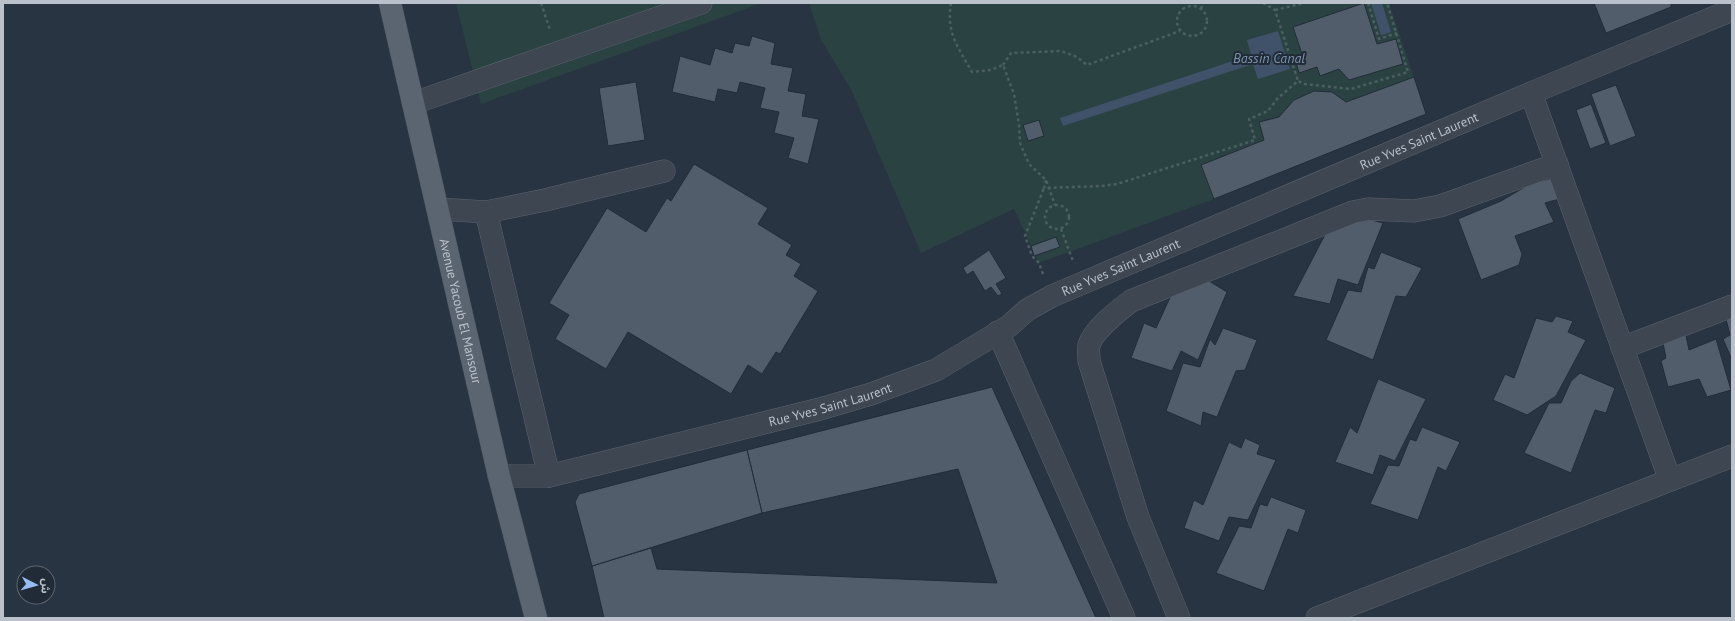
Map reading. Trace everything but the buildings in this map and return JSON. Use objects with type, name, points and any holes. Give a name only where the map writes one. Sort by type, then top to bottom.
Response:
[{"type":"main road","name":"Avenue Yacoub El Mansour","points":[[390,3],[499,476],[536,618]]},
{"type":"street","points":[[414,103],[700,3]]},
{"type":"street","name":"Rue Yves Saint Laurent","points":[[499,476],[549,476],[820,409],[871,394],[936,370],[1009,326],[1027,310],[1052,296],[1531,93],[1732,10]]},
{"type":"street","points":[[1531,93],[1670,480]]},
{"type":"street","points":[[1179,618],[1138,517],[1089,361],[1089,345],[1096,333],[1110,317],[1131,301],[1354,212],[1368,209],[1414,211],[1440,206],[1557,164]]},
{"type":"street","points":[[438,209],[486,212],[545,200],[664,171]]},
{"type":"street","points":[[486,212],[549,476]]},
{"type":"street","points":[[1622,348],[1732,306]]},
{"type":"street","points":[[998,332],[1124,618]]},
{"type":"street","points":[[1317,618],[1732,456]]},
{"type":"path","points":[[951,3],[949,18],[954,41],[972,72],[991,70],[1003,65],[1011,53],[1061,51],[1077,57],[1088,65],[1180,31]]},
{"type":"path","points":[[1201,9],[1203,3]]},
{"type":"path","points":[[1263,3],[1275,10],[1298,81],[1304,84],[1351,89],[1408,72],[1387,3]]},
{"type":"path","points":[[1275,10],[1304,3]]},
{"type":"path","points":[[1368,3],[1379,39],[1397,33]]},
{"type":"path","points":[[1186,7],[1201,9],[1206,18],[1206,27],[1196,36],[1183,34],[1180,31],[1176,21],[1181,11],[1186,7]]},
{"type":"path","points":[[1003,65],[1014,94],[1020,143],[1029,164],[1046,180],[1055,205]]},
{"type":"path","points":[[1044,188],[1117,184],[1255,140],[1249,119],[1268,111],[1278,98],[1298,81]]},
{"type":"path","points":[[1046,180],[1025,236],[1032,256],[1039,263],[1052,296]]},
{"type":"path","points":[[1055,205],[1063,207],[1068,212],[1069,216],[1068,224],[1057,230],[1048,226],[1045,218],[1048,210],[1055,205]]},
{"type":"path","points":[[1061,229],[1081,284]]},
{"type":"green space","points":[[456,3],[762,3],[481,104]]},
{"type":"green space","points":[[809,3],[1389,3],[1426,114],[1214,199],[1039,263],[1014,209],[921,253],[852,91],[821,40]]},
{"type":"water","points":[[1371,3],[1382,3],[1391,32],[1381,35]]},
{"type":"water","name":"Bassin Canal","points":[[1278,31],[1290,69],[1258,79],[1253,64],[1063,126],[1060,118],[1251,55],[1247,40]]}]
